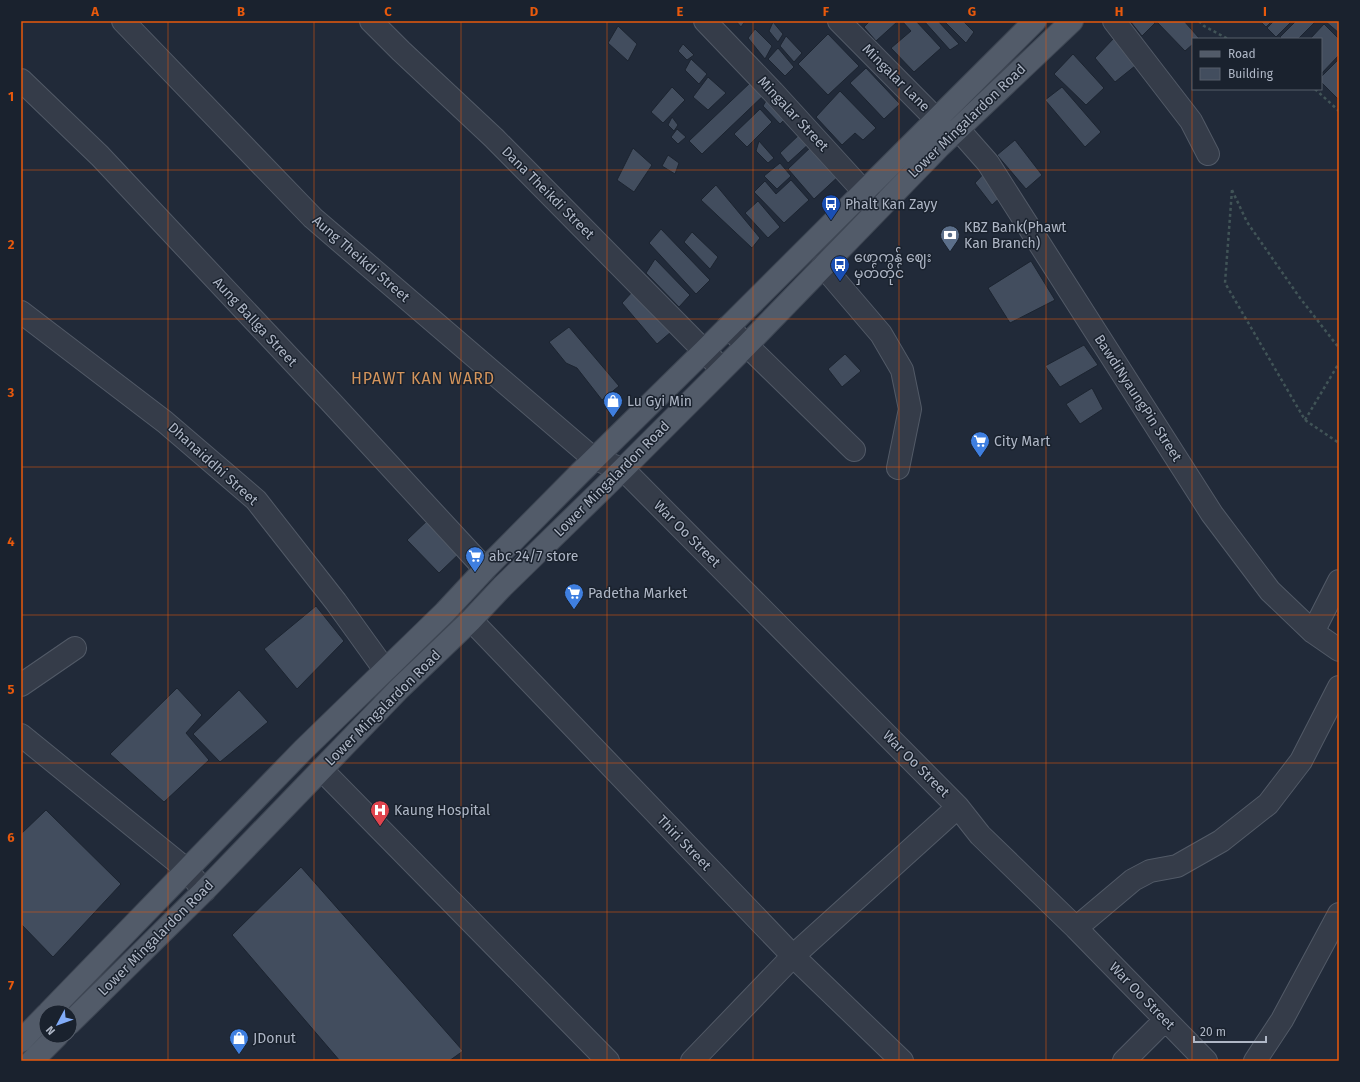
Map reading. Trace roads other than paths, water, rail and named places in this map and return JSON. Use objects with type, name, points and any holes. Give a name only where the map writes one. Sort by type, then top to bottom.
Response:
[{"type":"main road","name":"Lower Mingalardon Road","points":[[57,1004],[303,750],[445,612],[485,569],[594,459],[1035,21]]},
{"type":"main road","name":"Lower Mingalardon Road","points":[[78,1016],[204,891],[400,688],[471,620],[746,346],[822,266],[958,128],[1072,21]]},
{"type":"main road","points":[[807,249],[822,266]]},
{"type":"main road","points":[[21,1041],[38,1023]]},
{"type":"main road","points":[[32,1061],[49,1044]]},
{"type":"street","name":"Aung Theikdi Street","points":[[123,21],[313,218],[594,459],[623,469]]},
{"type":"street","name":"Dana Theikdi Street","points":[[371,21],[494,138],[722,369]]},
{"type":"street","name":"Mingalar Street","points":[[705,21],[773,92],[879,208]]},
{"type":"street","name":"Mingalar Lane","points":[[839,21],[936,119],[958,128]]},
{"type":"street","points":[[1114,21],[1191,121],[1208,154]]},
{"type":"street","name":"Aung Ballga Street","points":[[21,80],[100,156],[485,569]]},
{"type":"street","name":"BawdiNyaungPin Street","points":[[958,128],[988,164],[1212,514],[1270,591],[1313,632],[1339,650]]},
{"type":"street","points":[[822,266],[881,334],[902,370],[910,409],[898,468]]},
{"type":"street","name":"Dhanaiddhi Street","points":[[21,312],[165,422],[256,500],[336,602],[385,670]]},
{"type":"street","points":[[728,327],[854,450]]},
{"type":"street","name":"War Oo Street","points":[[623,469],[958,807],[980,834],[1076,928],[1206,1061]]},
{"type":"street","points":[[1313,632],[1339,581]]},
{"type":"street","name":"Thiri Street","points":[[471,620],[793,956],[902,1061]]},
{"type":"street","points":[[21,685],[75,648]]},
{"type":"street","points":[[1076,928],[1133,880],[1150,871],[1177,866],[1221,842],[1268,804],[1301,761],[1339,687]]},
{"type":"street","points":[[21,735],[187,870],[204,891]]},
{"type":"street","points":[[322,770],[608,1061]]},
{"type":"street","points":[[692,1061],[793,956],[958,807]]},
{"type":"street","points":[[1255,1061],[1282,1020],[1339,914]]},
{"type":"street","points":[[1124,1061],[1165,1020]]},
{"type":"place","name":"Phalt Kan Zayy","points":[[831,221]]},
{"type":"place","name":"KBZ Bank(Phawt Kan Branch)","points":[[950,252]]},
{"type":"place","name":"ဖော့ကန် ဈေး မှတ်တိုင်","points":[[840,282]]},
{"type":"place","name":"Lu Gyi Min","points":[[613,418]]},
{"type":"place","name":"City Mart","points":[[980,458]]},
{"type":"place","name":"abc 24/7 store","points":[[475,573]]},
{"type":"place","name":"Padetha Market","points":[[574,610]]},
{"type":"place","name":"Kaung Hospital","points":[[380,827]]},
{"type":"place","name":"JDonut","points":[[239,1055]]},
{"type":"district","name":"HPAWT KAN WARD","points":[[423,378]]}]
